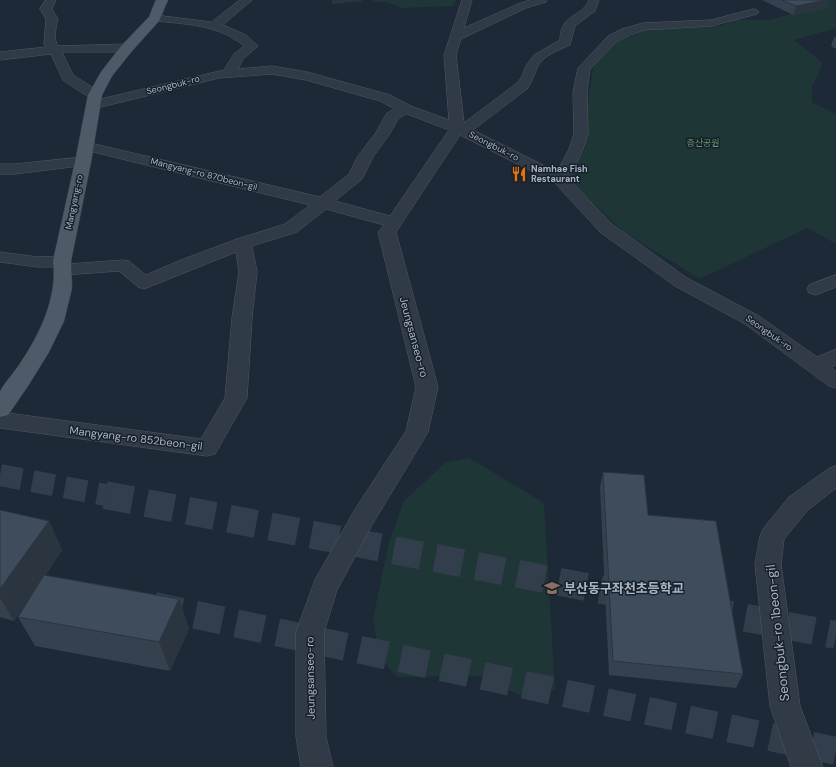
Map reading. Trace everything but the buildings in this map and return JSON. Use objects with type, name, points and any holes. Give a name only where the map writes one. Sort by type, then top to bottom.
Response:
[{"type":"main road","name":"Mangyang-ro","points":[[0,409],[39,354],[59,308],[63,265],[94,100],[106,75],[127,48],[155,18],[162,0]]},
{"type":"street","points":[[51,0],[46,9],[52,19],[50,44],[55,50],[68,77],[94,100]]},
{"type":"street","points":[[212,26],[247,0]]},
{"type":"street","points":[[467,0],[462,21],[455,37],[450,55],[457,128],[468,127],[522,86],[530,78],[531,68],[536,59],[566,42],[565,33],[574,19],[591,9],[594,0]]},
{"type":"street","points":[[455,37],[522,6],[542,0]]},
{"type":"street","points":[[561,180],[576,149],[581,134],[580,92],[584,68],[612,40],[626,32],[643,27],[711,23],[753,12]]},
{"type":"street","points":[[155,18],[196,22],[212,26],[237,35],[252,46],[238,57],[229,73]]},
{"type":"street","points":[[0,56],[69,48],[127,48]]},
{"type":"street","name":"Seongbuk-ro","points":[[94,100],[229,73],[272,70],[307,76],[385,98],[406,109],[457,128],[561,180],[606,228],[681,282],[752,320],[836,381]]},
{"type":"street","points":[[0,257],[63,265],[123,265],[144,283],[187,264],[243,243],[291,228],[356,176],[366,156],[382,135],[392,116],[406,109]]},
{"type":"street","name":"Jeungsanseo-ro","points":[[317,767],[311,737],[310,632],[324,588],[363,518],[417,432],[427,387],[387,232],[457,128]]},
{"type":"street","name":"Mangyang-ro 870beon-gil","points":[[86,146],[322,203]]},
{"type":"street","points":[[0,169],[15,169],[83,162]]},
{"type":"street","points":[[322,203],[393,222]]},
{"type":"street","name":"Mangyang-ro 852beon-gil","points":[[0,420],[207,448],[236,398],[242,318],[248,272],[243,243]]},
{"type":"street","points":[[816,289],[836,280]]},
{"type":"street","points":[[816,367],[836,356]]},
{"type":"street","name":"Seongbuk-ro 1beon-gil","points":[[807,767],[785,706],[768,564],[772,536],[798,504],[836,475]]},
{"type":"green space","points":[[372,0],[456,0],[453,6],[402,8],[387,2],[373,2]]},
{"type":"green space","name":"증산공원","points":[[817,0],[836,0],[836,28],[794,40],[823,63],[812,87],[812,102],[836,114],[836,244],[807,228],[700,279],[624,232],[567,178],[584,149],[589,95],[594,64],[615,43],[642,31],[722,25],[736,20],[769,20],[817,7]]},
{"type":"green space","points":[[469,458],[544,503],[555,690],[519,695],[483,676],[397,677],[379,656],[373,619],[389,542],[404,501],[445,463]]},
{"type":"tunnel","points":[[0,475],[111,496]]},
{"type":"tunnel","points":[[105,495],[634,596]]},
{"type":"tunnel","points":[[154,606],[836,751]]},
{"type":"tunnel","points":[[704,610],[836,635]]},
{"type":"place","name":"Namhae Fish Restaurant","points":[[519,174]]},
{"type":"place","name":"부산동구좌천초등학교","points":[[552,588]]}]
